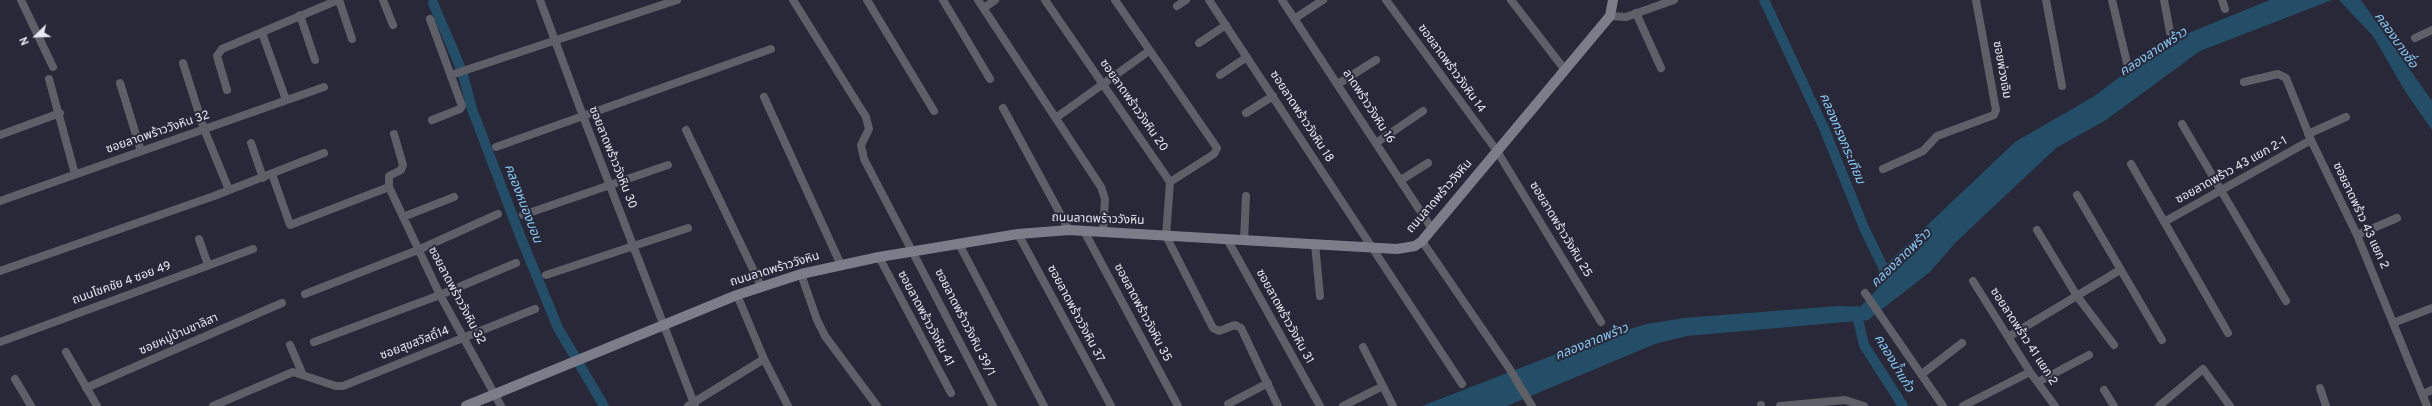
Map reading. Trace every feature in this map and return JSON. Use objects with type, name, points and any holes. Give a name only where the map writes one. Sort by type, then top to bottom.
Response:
[{"type":"main road","name":"ถนนลาดพร้าววังหิน","points":[[466,406],[575,360],[761,286],[801,274],[913,251],[1018,234],[1069,230],[1406,249],[1422,241],[1610,16],[1613,0]]},
{"type":"street","points":[[21,0],[53,66]]},
{"type":"street","points":[[227,90],[218,52],[300,15],[338,0],[352,40]]},
{"type":"street","points":[[383,0],[394,25]]},
{"type":"street","name":"ซอยลาดพร้าววังหิน 30","points":[[540,0],[583,116],[664,324],[692,405]]},
{"type":"street","points":[[459,72],[677,0]]},
{"type":"street","name":"ซอยลาดพร้าววังหิน 39/1","points":[[793,0],[866,117],[869,129],[863,137],[861,152],[993,406]]},
{"type":"street","points":[[866,0],[934,111]]},
{"type":"street","points":[[943,0],[990,79]]},
{"type":"street","points":[[978,0],[1057,117],[1101,187],[1105,199],[1103,232]]},
{"type":"street","points":[[984,8],[995,0]]},
{"type":"street","name":"ซอยลาดพร้าววังหิน 20","points":[[1045,0],[1170,182]]},
{"type":"street","points":[[1115,0],[1218,150],[1170,182],[1166,236],[1212,328],[1219,331],[1235,325],[1241,328],[1278,406]]},
{"type":"street","points":[[1176,6],[1186,0]]},
{"type":"street","name":"ซอยลาดพร้าววังหิน 18","points":[[1209,0],[1462,384]]},
{"type":"street","name":"ลาดพร้าววังหิน 16","points":[[1282,0],[1432,229]]},
{"type":"street","points":[[1294,18],[1324,0]]},
{"type":"street","name":"ซอยลาดพร้าววังหิน 14","points":[[1386,0],[1497,151]]},
{"type":"street","points":[[1511,0],[1564,70]]},
{"type":"street","points":[[1610,16],[1626,17],[1664,2],[1674,0]]},
{"type":"street","name":"ซอยพ่วงเจิม","points":[[1883,169],[1923,151],[1937,136],[1994,115],[1996,110],[1976,0]]},
{"type":"street","points":[[2046,0],[2062,86]]},
{"type":"street","points":[[2112,0],[2127,63]]},
{"type":"street","points":[[2164,0],[2170,32]]},
{"type":"street","points":[[2222,0],[2225,9]]},
{"type":"street","points":[[1636,13],[1661,68]]},
{"type":"street","points":[[300,15],[315,60]]},
{"type":"street","points":[[430,19],[459,72],[462,106],[460,109],[432,120]]},
{"type":"street","points":[[1199,43],[1226,25]]},
{"type":"street","points":[[2415,38],[2432,30]]},
{"type":"street","points":[[262,33],[286,100]]},
{"type":"street","points":[[496,147],[771,49]]},
{"type":"street","points":[[1057,117],[1149,51]]},
{"type":"street","points":[[1220,75],[1247,57]]},
{"type":"street","points":[[1338,84],[1376,60]]},
{"type":"street","points":[[182,63],[204,129],[229,190]]},
{"type":"street","name":"ซอยลาดพร้าว 43 แยก 2","points":[[2244,82],[2282,75],[2310,137],[2358,235],[2427,406]]},
{"type":"street","points":[[49,79],[60,113],[75,174]]},
{"type":"street","points":[[120,83],[141,151]]},
{"type":"street","name":"ซอยลาดพร้าววังหิน 32","points":[[0,201],[324,87]]},
{"type":"street","points":[[1246,112],[1273,96]]},
{"type":"street","points":[[764,97],[841,265]]},
{"type":"street","points":[[1004,108],[1069,230]]},
{"type":"street","points":[[1376,143],[1423,111]]},
{"type":"street","points":[[0,135],[60,113]]},
{"type":"street","name":"ซอยลาดพร้าว 43 แยก 2-1","points":[[2164,222],[2222,190],[2346,117]]},
{"type":"street","points":[[2182,124],[2286,301]]},
{"type":"street","points":[[686,130],[761,286]]},
{"type":"street","points":[[272,174],[290,225],[389,187],[389,176],[401,170],[403,165],[394,134]]},
{"type":"street","points":[[251,143],[263,178]]},
{"type":"street","name":"ซอยลาดพร้าววังหิน 25","points":[[1497,151],[1601,322]]},
{"type":"street","points":[[0,271],[263,178],[324,153]]},
{"type":"street","points":[[1401,180],[1428,164]]},
{"type":"street","points":[[2131,164],[2228,333]]},
{"type":"street","points":[[523,215],[668,165]]},
{"type":"street","name":"ซอยลาดพร้าววังหิน 32","points":[[389,187],[440,295],[501,406]]},
{"type":"street","points":[[2077,195],[2162,340]]},
{"type":"street","points":[[1244,240],[1246,196]]},
{"type":"street","points":[[403,217],[454,197]]},
{"type":"street","points":[[305,294],[418,250],[498,214]]},
{"type":"street","points":[[2358,235],[2397,218]]},
{"type":"street","points":[[546,275],[635,247],[688,228]]},
{"type":"street","points":[[2037,230],[2077,296],[2114,345]]},
{"type":"street","name":"ซอยลาดพร้าววังหิน 35","points":[[1084,231],[1178,406]]},
{"type":"street","name":"ซอยลาดพร้าววังหิน 37","points":[[1018,234],[1111,406]]},
{"type":"street","points":[[199,239],[208,265]]},
{"type":"street","name":"ซอยลาดพร้าววังหิน 31","points":[[1227,239],[1320,406]]},
{"type":"street","points":[[1422,241],[1509,368],[1532,406]]},
{"type":"street","points":[[959,244],[1044,406]]},
{"type":"street","points":[[1315,244],[1320,296]]},
{"type":"street","name":"ถนนโชคชัย 4 ซอย 49","points":[[0,342],[253,249]]},
{"type":"street","name":"ซอยลาดพร้าววังหิน 41","points":[[879,257],[951,393]]},
{"type":"street","points":[[314,342],[440,295],[516,263]]},
{"type":"street","points":[[2008,337],[2120,270]]},
{"type":"street","points":[[801,274],[817,320],[825,336],[877,406]]},
{"type":"street","name":"ซอยลาดพร้าว 41 แยก 2","points":[[1973,281],[2030,372],[2055,406]]},
{"type":"street","points":[[1865,293],[1943,406]]},
{"type":"street","points":[[737,295],[764,359],[788,406]]},
{"type":"street","name":"ซอยหมู่บ้านชาลิสา","points":[[86,388],[282,303]]},
{"type":"street","points":[[2393,323],[2432,308]]},
{"type":"street","name":"ซอยสุขสวัสดิ์14","points":[[213,406],[289,373],[303,375],[336,386],[343,386],[535,309]]},
{"type":"street","points":[[1922,374],[1962,343]]},
{"type":"street","points":[[290,345],[303,375]]},
{"type":"street","points":[[1363,347],[1393,406]]},
{"type":"street","points":[[66,352],[97,406]]},
{"type":"street","points":[[2038,382],[2089,355]]},
{"type":"street","points":[[692,405],[764,359]]},
{"type":"street","points":[[2158,406],[2203,369],[2230,406]]},
{"type":"street","points":[[1963,406],[2030,372]]},
{"type":"street","points":[[15,379],[32,406]]},
{"type":"street","points":[[1228,404],[1268,383]]},
{"type":"street","points":[[1344,406],[1383,386]]},
{"type":"street","points":[[2320,388],[2326,406]]},
{"type":"street","points":[[2104,390],[2114,406]]},
{"type":"street","points":[[2422,394],[2432,390]]},
{"type":"street","points":[[1780,406],[1845,400],[1864,406]]},
{"type":"water","name":"คลองลาดพร้าว","points":[[2270,0],[2332,0],[2200,51],[2106,120],[2056,148],[1956,242],[1930,272],[1868,320],[1687,336],[1655,344],[1507,406],[1422,406],[1595,339],[1647,324],[1684,318],[1838,306],[1860,307],[1876,291],[1879,271],[2015,142],[2093,97],[2133,67],[2186,34]]},
{"type":"water","points":[[2339,0],[2361,0],[2432,101],[2432,130],[2405,91],[2373,36]]},
{"type":"waterway","name":"คลองทรงกระเทียม","points":[[1764,0],[1824,128],[1865,230],[1889,279]]},
{"type":"waterway","name":"คลองหนองบอน","points":[[433,3],[462,71],[472,109],[521,238],[558,328],[604,406]]},
{"type":"waterway","name":"คลองน้ำแก้ว","points":[[1856,311],[1864,345],[1903,406]]},
{"type":"water label","name":"คลองบางซื่อ","points":[[2395,41]]}]
